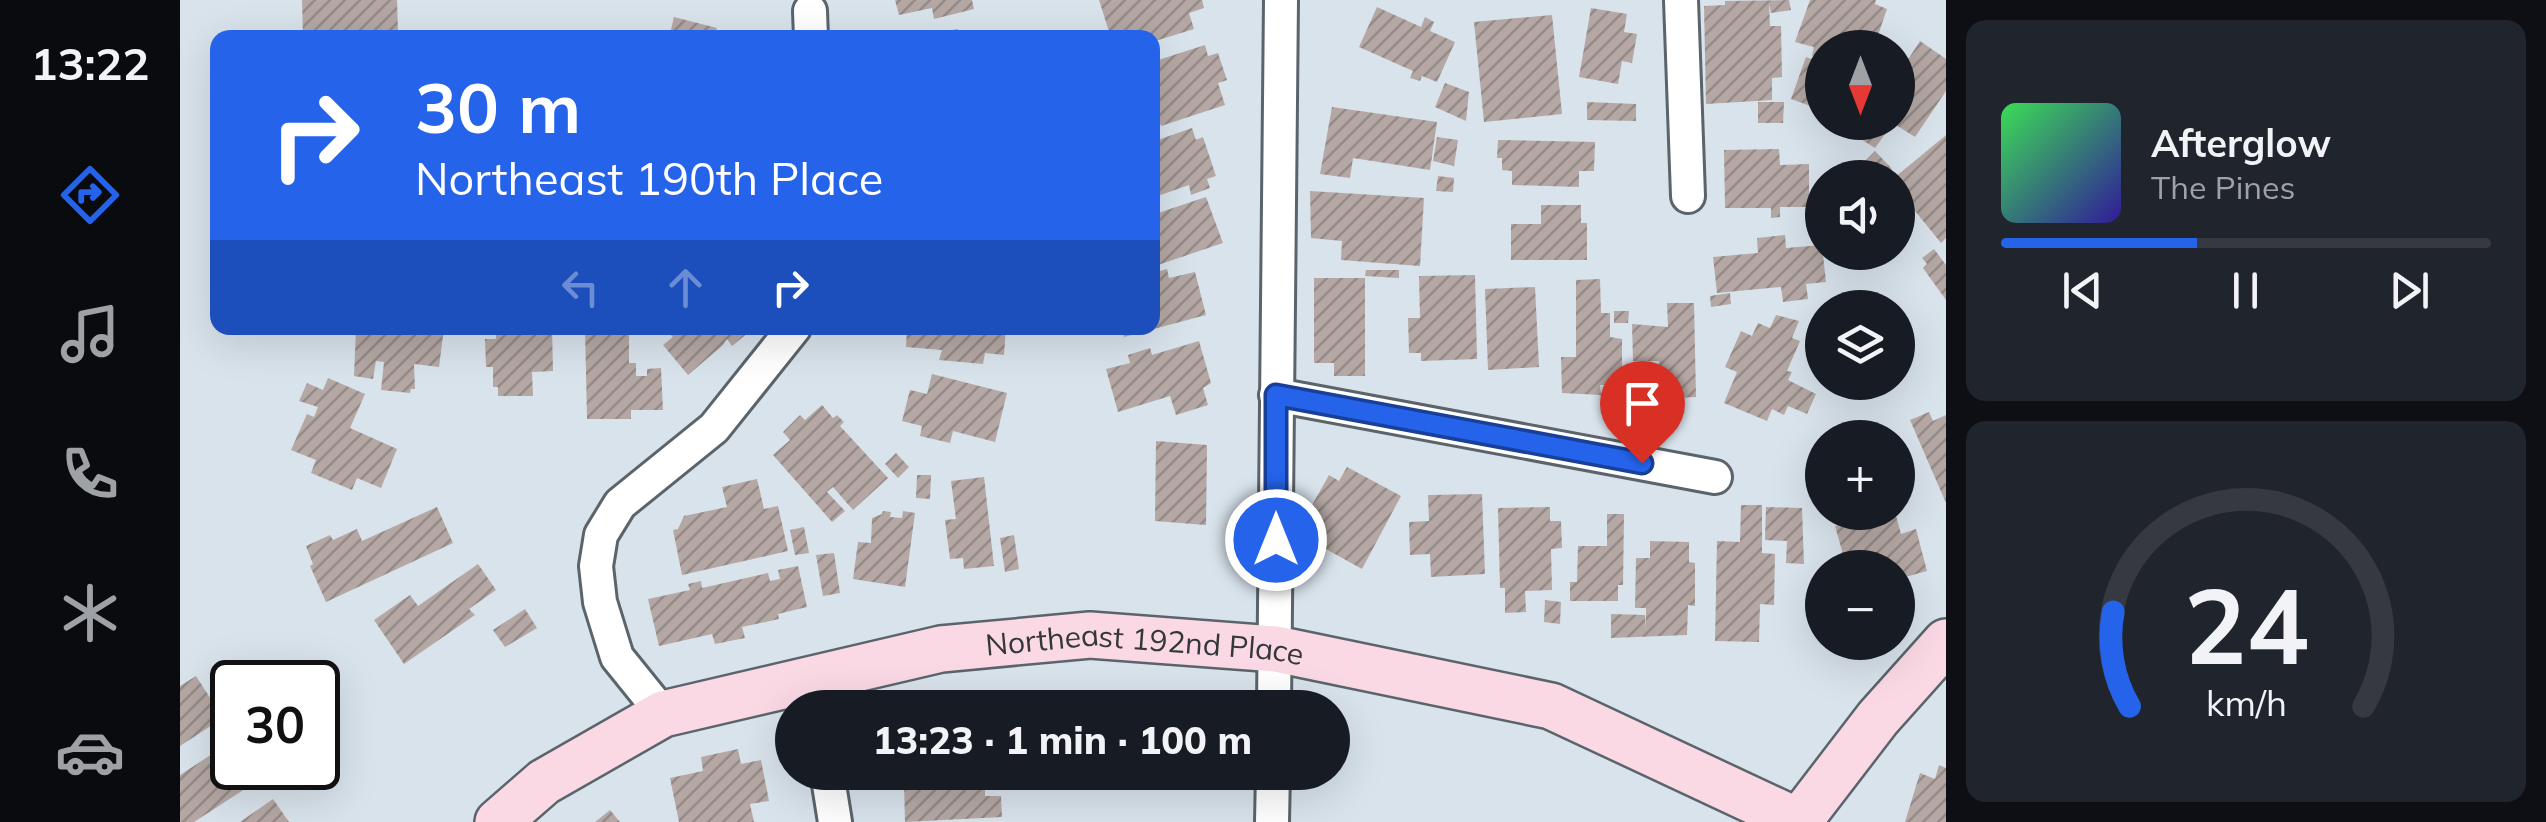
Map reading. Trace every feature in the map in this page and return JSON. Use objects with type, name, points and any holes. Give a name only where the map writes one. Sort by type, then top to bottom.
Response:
[{"type":"main road","name":"Northeast 192nd Place","points":[[823,690],[942,648],[1090,635],[1276,649],[1551,706],[1799,822]]},
{"type":"main road","points":[[1799,822],[1878,718],[1946,642]]},
{"type":"main road","name":"Northeast 192nd Place","points":[[498,822],[544,782],[663,714],[775,698]]},
{"type":"street","points":[[1275,690],[1281,0]]},
{"type":"street","points":[[1681,0],[1688,196]]},
{"type":"street","points":[[663,714],[617,656],[600,602],[596,566],[601,536],[620,504],[714,428],[788,335]]},
{"type":"street","points":[[1276,395],[1715,477]]},
{"type":"street","points":[[829,790],[835,822]]},
{"type":"street","points":[[1272,822],[1273,790]]},
{"type":"building","points":[[302,0],[397,0],[398,30],[303,30]]},
{"type":"building","points":[[895,0],[972,0],[974,9],[934,19],[932,8],[899,15]]},
{"type":"building","points":[[1099,0],[1202,0],[1204,8],[1189,13],[1194,29],[1160,40],[1160,30],[1108,30]]},
{"type":"building","points":[[1789,0],[1791,10],[1771,13],[1769,4],[1770,26],[1781,26],[1782,77],[1772,78],[1772,100],[1706,104],[1704,6],[1725,5],[1725,1]]},
{"type":"building","points":[[1810,0],[1876,0],[1875,4],[1887,9],[1880,30],[1805,30],[1805,45],[1795,42]]},
{"type":"building","points":[[1377,7],[1421,27],[1425,17],[1434,22],[1430,31],[1455,42],[1437,82],[1422,76],[1420,81],[1410,78],[1413,71],[1359,47]]},
{"type":"building","points":[[1591,8],[1627,14],[1624,32],[1637,34],[1632,63],[1622,61],[1618,84],[1579,77]]},
{"type":"building","points":[[1552,15],[1562,114],[1484,122],[1474,22]]},
{"type":"building","points":[[674,17],[717,28],[716,30],[671,30]]},
{"type":"building","points":[[1920,41],[1946,59],[1946,91],[1915,137],[1915,49]]},
{"type":"building","points":[[1205,45],[1208,56],[1218,53],[1227,80],[1218,83],[1225,105],[1161,126],[1160,59]]},
{"type":"building","points":[[1805,60],[1805,104],[1791,99]]},
{"type":"building","points":[[1445,83],[1469,92],[1466,121],[1435,107]]},
{"type":"building","points":[[1587,102],[1636,104],[1636,121],[1587,120]]},
{"type":"building","points":[[1758,102],[1784,102],[1783,123],[1758,123]]},
{"type":"building","points":[[1332,107],[1437,122],[1430,170],[1353,158],[1350,178],[1320,174]]},
{"type":"building","points":[[1192,128],[1196,140],[1203,137],[1216,176],[1207,179],[1210,188],[1191,195],[1189,185],[1160,195],[1160,139]]},
{"type":"building","points":[[1946,135],[1946,238],[1941,243],[1915,211],[1915,161]]},
{"type":"building","points":[[1437,137],[1458,140],[1454,166],[1433,161]]},
{"type":"building","points":[[1498,140],[1595,142],[1594,171],[1579,171],[1579,187],[1512,185],[1512,171],[1502,170],[1502,158],[1497,158]]},
{"type":"building","points":[[1862,140],[1881,140],[1875,148]]},
{"type":"building","points":[[1779,149],[1780,165],[1805,164],[1805,207],[1780,207],[1780,217],[1771,218],[1771,208],[1725,208],[1724,150]]},
{"type":"building","points":[[1875,151],[1884,160],[1866,160]]},
{"type":"building","points":[[1438,176],[1454,178],[1453,192],[1436,191]]},
{"type":"building","points":[[1310,191],[1424,198],[1420,266],[1341,260],[1342,241],[1311,238]]},
{"type":"building","points":[[1206,197],[1223,243],[1160,264],[1160,212]]},
{"type":"building","points":[[1541,205],[1581,205],[1581,223],[1587,223],[1587,260],[1511,260],[1511,224],[1541,224]]},
{"type":"building","points":[[1785,235],[1786,248],[1805,246],[1805,270],[1825,270],[1826,282],[1806,284],[1805,299],[1783,302],[1781,287],[1717,293],[1713,257],[1758,253],[1757,238]]},
{"type":"building","points":[[1934,249],[1946,265],[1946,300],[1923,268],[1927,264],[1922,258]]},
{"type":"building","points":[[1167,269],[1169,278],[1195,272],[1206,315],[1160,327],[1160,271]]},
{"type":"building","points":[[1366,270],[1399,270],[1399,278],[1365,276]]},
{"type":"building","points":[[1475,275],[1477,359],[1421,361],[1421,353],[1409,353],[1408,318],[1420,318],[1419,276]]},
{"type":"building","points":[[1314,278],[1365,278],[1365,376],[1334,376],[1334,363],[1314,363]]},
{"type":"building","points":[[1600,279],[1601,313],[1610,313],[1610,337],[1622,339],[1622,385],[1600,385],[1601,395],[1562,393],[1561,357],[1576,357],[1576,280]]},
{"type":"building","points":[[1535,287],[1539,367],[1488,370],[1485,289]]},
{"type":"building","points":[[1730,293],[1731,304],[1711,307],[1710,296]]},
{"type":"building","points":[[1667,303],[1694,303],[1696,397],[1676,398],[1675,404],[1660,404],[1659,361],[1633,361],[1632,324],[1668,327]]},
{"type":"building","points":[[1614,311],[1629,311],[1628,323],[1614,323]]},
{"type":"building","points":[[1776,315],[1799,321],[1792,338],[1800,341],[1787,371],[1792,372],[1788,380],[1805,388],[1805,400],[1813,400],[1807,414],[1788,406],[1784,415],[1772,409],[1767,421],[1724,403],[1737,372],[1725,367],[1741,331],[1752,336],[1758,323],[1770,328]]},
{"type":"building","points":[[356,335],[443,335],[439,367],[414,364],[415,389],[410,393],[381,390],[384,362],[376,361],[373,379],[354,376]]},
{"type":"building","points":[[496,335],[552,335],[553,371],[532,372],[533,396],[498,396],[498,387],[493,387],[493,367],[486,367],[485,339],[496,339]]},
{"type":"building","points":[[585,335],[629,335],[629,363],[636,363],[636,376],[647,376],[647,369],[661,368],[663,410],[631,410],[631,419],[587,419]]},
{"type":"building","points":[[745,335],[732,346],[727,339],[688,375],[663,345],[673,337]]},
{"type":"building","points":[[907,335],[1005,335],[1004,355],[985,353],[983,364],[939,360],[942,350],[906,347]]},
{"type":"building","points":[[1199,341],[1211,383],[1203,388],[1208,405],[1176,415],[1170,396],[1118,412],[1106,369],[1130,363],[1128,355],[1150,348],[1152,355]]},
{"type":"building","points":[[932,374],[1007,393],[995,442],[953,431],[950,443],[920,436],[922,426],[902,421],[910,390],[927,394]]},
{"type":"building","points":[[328,378],[365,394],[350,428],[397,449],[381,488],[357,478],[352,490],[311,473],[316,460],[291,450],[307,414],[314,417],[318,407],[299,401],[307,383],[323,390]]},
{"type":"building","points":[[822,405],[833,418],[837,415],[844,422],[840,426],[888,478],[853,510],[833,487],[827,492],[845,511],[832,522],[773,455],[790,440],[783,432],[800,415],[805,420]]},
{"type":"building","points":[[1929,412],[1933,421],[1946,415],[1946,503],[1915,432],[1915,420],[1910,420]]},
{"type":"building","points":[[1156,441],[1207,445],[1206,525],[1155,521]]},
{"type":"building","points":[[896,453],[909,467],[898,478],[885,464]]},
{"type":"building","points":[[1347,467],[1401,496],[1362,569],[1306,538],[1317,519],[1307,514],[1329,475],[1339,481]]},
{"type":"building","points":[[917,475],[931,475],[930,499],[916,498]]},
{"type":"building","points":[[984,477],[994,566],[964,569],[963,558],[950,559],[945,520],[956,519],[951,481]]},
{"type":"building","points":[[757,479],[764,509],[778,506],[788,551],[682,575],[673,530],[678,529],[684,516],[727,507],[722,487]]},
{"type":"building","points":[[1482,494],[1485,574],[1431,577],[1430,554],[1410,555],[1409,522],[1429,521],[1428,495]]},
{"type":"building","points":[[1741,505],[1762,505],[1762,553],[1775,554],[1774,605],[1760,604],[1759,642],[1715,641],[1717,541],[1740,542]]},
{"type":"building","points":[[437,507],[453,543],[326,602],[306,546],[357,529],[362,541]]},
{"type":"building","points":[[1550,507],[1550,521],[1561,521],[1562,548],[1551,549],[1552,590],[1525,591],[1526,612],[1505,613],[1505,588],[1500,588],[1498,508]]},
{"type":"building","points":[[1766,507],[1802,508],[1804,564],[1786,563],[1787,541],[1765,540]]},
{"type":"building","points":[[883,511],[891,512],[890,517],[902,518],[903,511],[915,513],[905,587],[853,579],[858,542],[871,543],[872,518]]},
{"type":"building","points":[[1607,514],[1624,514],[1623,585],[1618,585],[1618,601],[1570,601],[1570,582],[1577,582],[1578,546],[1607,546]]},
{"type":"building","points":[[804,527],[809,553],[795,555],[790,530]]},
{"type":"building","points":[[1916,529],[1927,571],[1915,574],[1915,550],[1842,550],[1836,530],[1900,530],[1901,534]]},
{"type":"building","points":[[1014,535],[1019,569],[1005,572],[1000,538]]},
{"type":"building","points":[[1650,541],[1689,542],[1689,562],[1695,563],[1695,606],[1688,605],[1687,635],[1611,638],[1611,614],[1645,615],[1646,629],[1646,608],[1635,608],[1636,558],[1650,558]]},
{"type":"building","points":[[834,553],[840,593],[823,596],[816,555]]},
{"type":"building","points":[[478,564],[496,590],[469,609],[475,615],[404,664],[374,620],[410,595],[418,606]]},
{"type":"building","points":[[798,566],[807,607],[778,614],[779,619],[742,627],[745,638],[715,644],[712,634],[659,646],[648,599],[690,590],[688,584],[701,581],[702,588],[768,573],[770,581],[780,579],[778,570]]},
{"type":"building","points":[[1545,600],[1561,602],[1560,624],[1544,622]]},
{"type":"building","points":[[525,609],[537,628],[505,647],[493,630]]},
{"type":"building","points":[[196,676],[210,698],[210,726],[180,746],[180,686]]},
{"type":"building","points":[[738,749],[741,764],[761,760],[769,801],[750,804],[754,822],[679,822],[670,778],[703,771],[701,757]]},
{"type":"building","points":[[210,755],[210,790],[243,790],[194,822],[180,822],[180,775]]},
{"type":"building","points":[[1939,765],[1946,768],[1946,822],[1905,822],[1920,773],[1935,779]]},
{"type":"building","points":[[904,790],[985,790],[985,796],[1001,796],[1002,817],[905,822]]},
{"type":"building","points":[[273,799],[289,822],[240,822]]},
{"type":"building","points":[[610,810],[620,822],[595,822]]},
{"type":"route","points":[[1276,540],[1276,395],[1642,463]]}]
